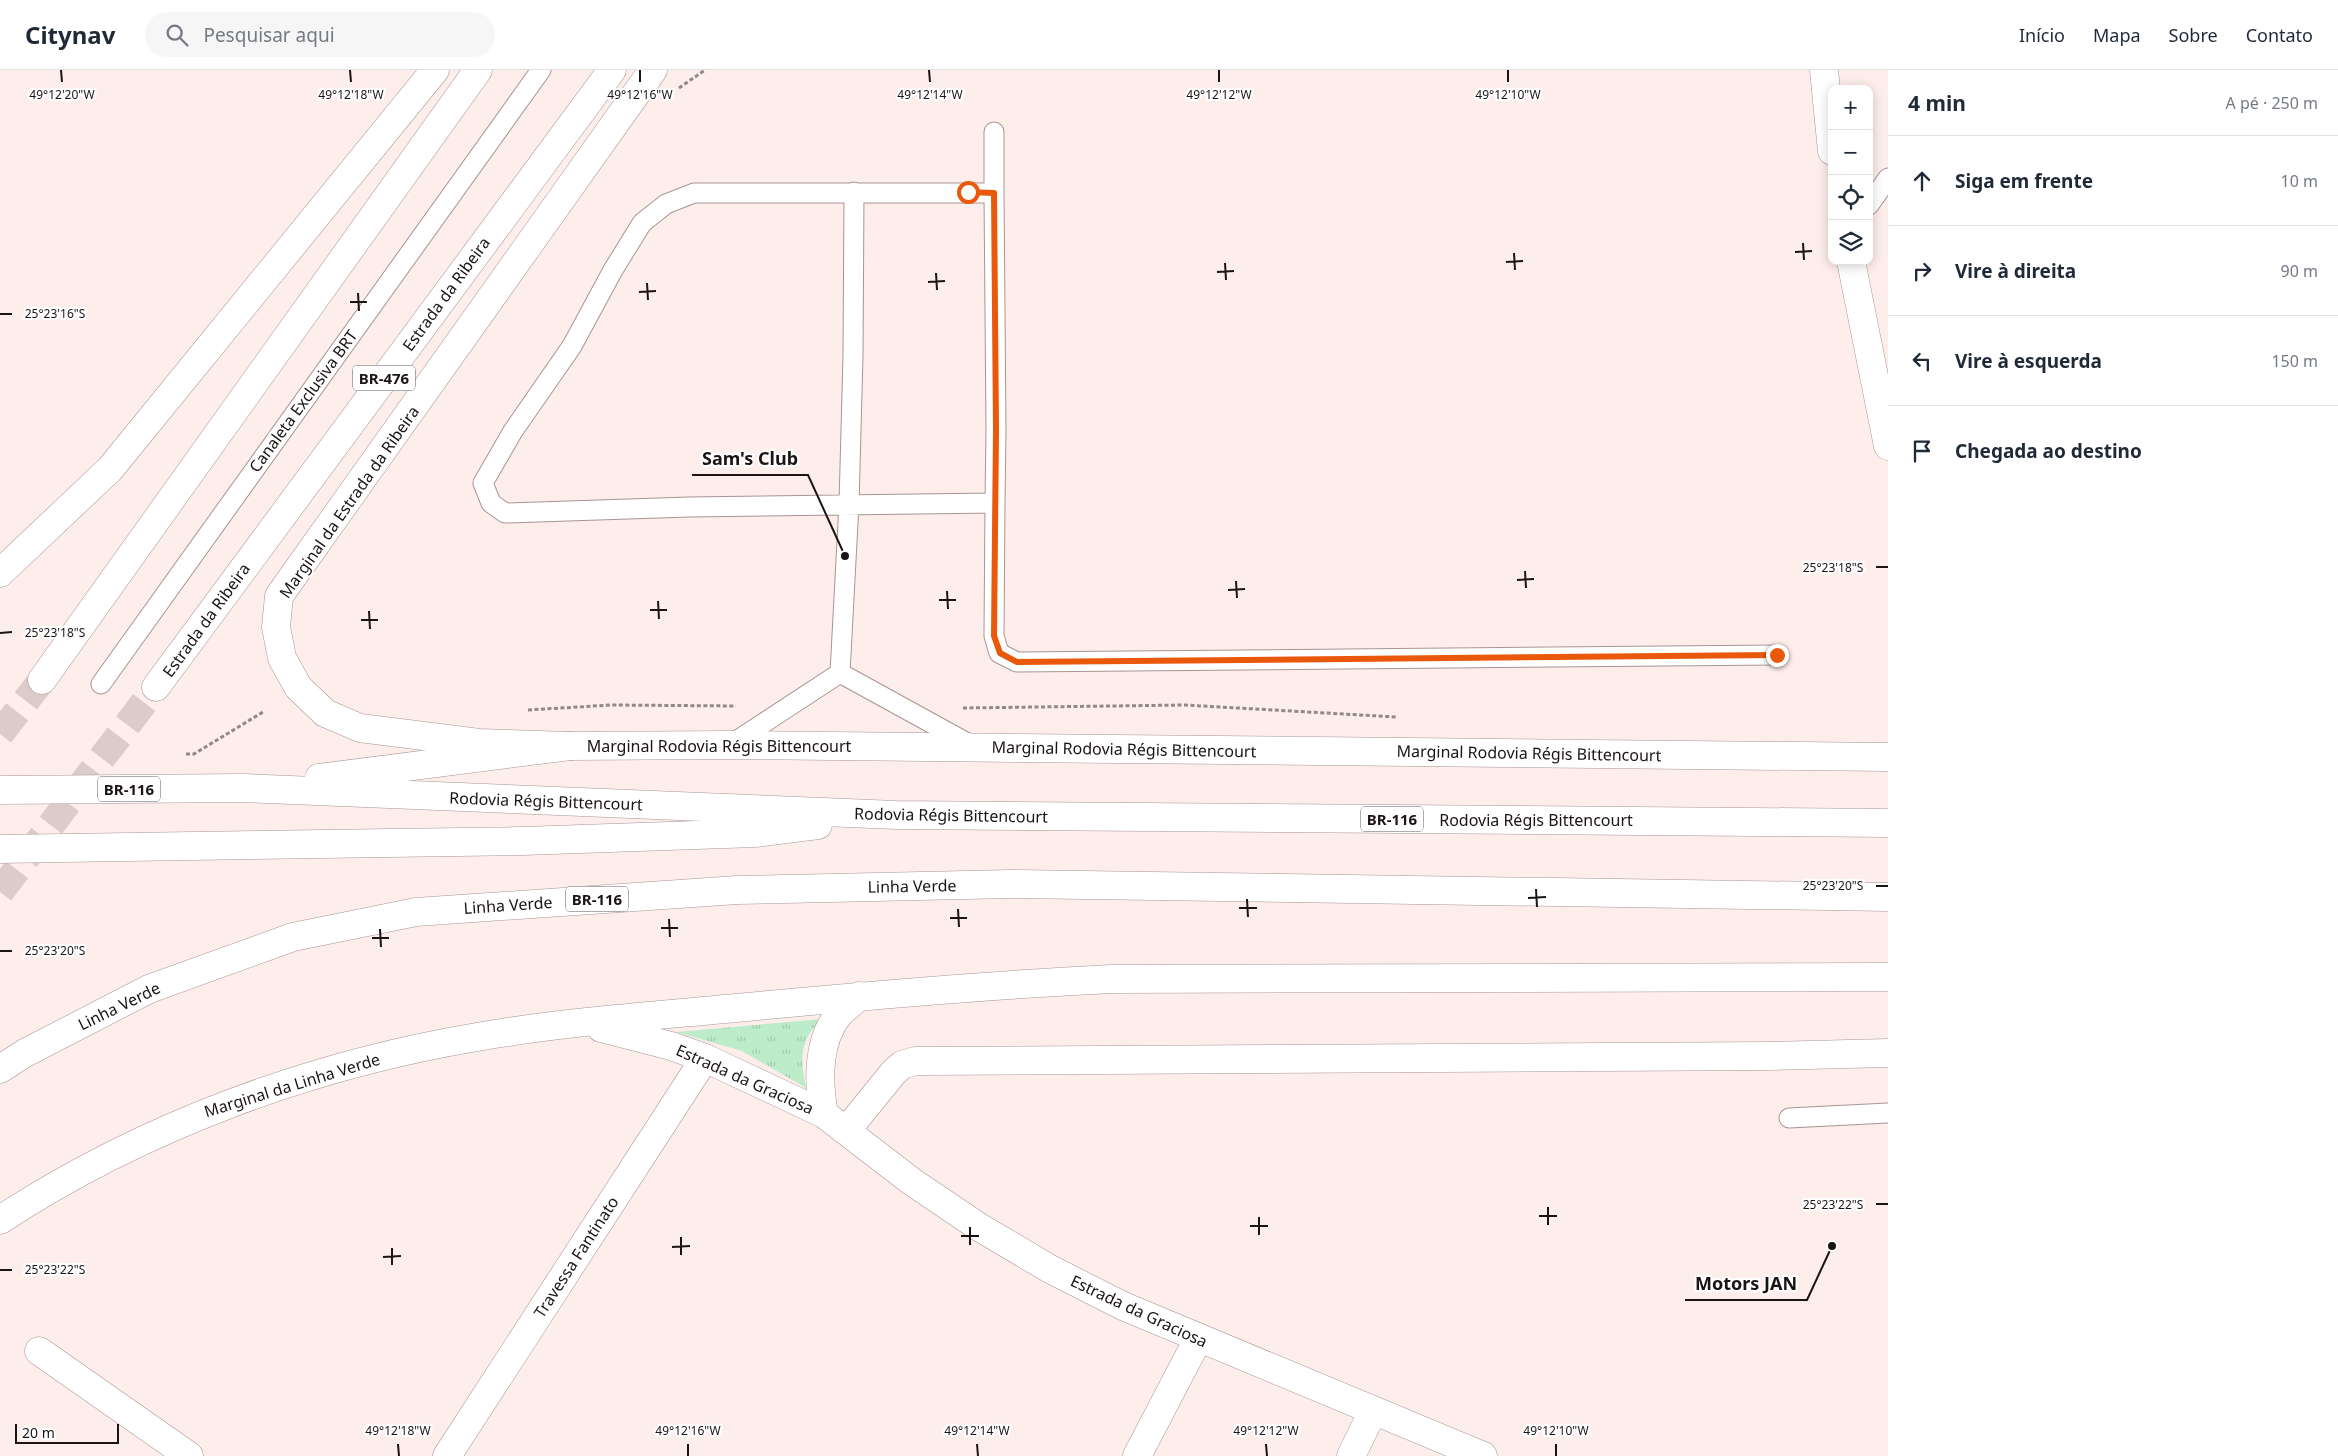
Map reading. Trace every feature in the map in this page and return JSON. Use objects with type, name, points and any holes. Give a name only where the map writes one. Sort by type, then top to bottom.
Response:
[{"type":"main road","points":[[0,573],[110,470],[435,70]]},
{"type":"main road","points":[[42,680],[478,70]]},
{"type":"main road","name":"Estrada da Ribeira","points":[[156,687],[612,70]]},
{"type":"main road","name":"Marginal da Estrada da Ribeira","points":[[360,728],[325,713],[298,687],[282,658],[276,627],[279,596],[653,70]]},
{"type":"main road","points":[[1824,70],[1830,130]]},
{"type":"main road","points":[[1852,265],[1888,446]]},
{"type":"main road","name":"Marginal Rodovia Régis Bittencourt","points":[[360,728],[479,743],[570,746],[730,745],[1888,756]]},
{"type":"main road","points":[[243,788],[570,746]]},
{"type":"main road","name":"Rodovia Régis Bittencourt","points":[[7,790],[243,788],[896,815],[1888,823]]},
{"type":"main road","name":"BR-116","points":[[0,849],[513,841],[755,833],[896,815]]},
{"type":"main road","name":"Linha Verde","points":[[0,1069],[25,1053],[149,989],[293,937],[416,912],[747,890],[1011,884],[1888,897]]},
{"type":"main road","points":[[578,1022],[992,985],[1111,979],[1888,977]]},
{"type":"main road","name":"Estrada da Graciosa","points":[[824,1114],[819,1089],[824,1048],[829,1031],[839,1014],[859,996]]},
{"type":"main road","name":"Estrada da Graciosa","points":[[578,1022],[662,1043],[705,1058],[824,1114],[911,1181],[979,1227],[1050,1269],[1123,1306],[1198,1339],[1483,1456]]},
{"type":"main road","name":"Marginal da Linha Verde","points":[[0,1220],[103,1161],[191,1117],[276,1087],[371,1059],[476,1037],[578,1022]]},
{"type":"main road","points":[[846,1131],[894,1072],[902,1065],[915,1061],[1770,1056],[1888,1053]]},
{"type":"main road","name":"Travessa Fantinato","points":[[447,1456],[705,1058]]},
{"type":"main road","points":[[1137,1456],[1198,1339]]},
{"type":"main road","points":[[39,1351],[189,1456]]},
{"type":"main road","points":[[1351,1456],[1373,1411]]},
{"type":"lane","name":"Canaleta Exclusiva BRT","points":[[101,684],[541,70]]},
{"type":"lane","points":[[994,132],[996,430],[994,636],[1000,653],[1017,662],[1777,655]]},
{"type":"lane","points":[[1873,199],[1888,178]]},
{"type":"lane","points":[[840,673],[849,504],[853,356],[854,192]]},
{"type":"lane","points":[[994,193],[694,193],[666,204],[642,223],[613,270],[572,346],[513,431],[483,483],[490,503],[505,513],[849,504],[995,503]]},
{"type":"lane","points":[[730,745],[840,673]]},
{"type":"lane","points":[[840,673],[975,747]]},
{"type":"lane","points":[[1789,1118],[1888,1113]]},
{"type":"path","points":[[701,74],[705,70]]},
{"type":"path","points":[[525,711],[611,705],[739,706]]},
{"type":"path","points":[[953,708],[1185,705],[1396,717]]},
{"type":"path","points":[[177,755],[194,754],[264,712]]},
{"type":"green space","points":[[822,1019],[809,1035],[803,1050],[802,1059],[806,1088],[742,1051],[676,1032]]},
{"type":"tunnel","points":[[0,734],[42,680]]},
{"type":"tunnel","points":[[0,892],[156,687]]},
{"type":"place","name":"Sam's Club","points":[[845,556]]},
{"type":"place","name":"Motors JAN","points":[[1832,1246]]},
{"type":"route","points":[[968,192],[994,193],[996,273],[994,354],[996,430],[994,636],[1000,653],[1017,662],[1777,655]]}]
